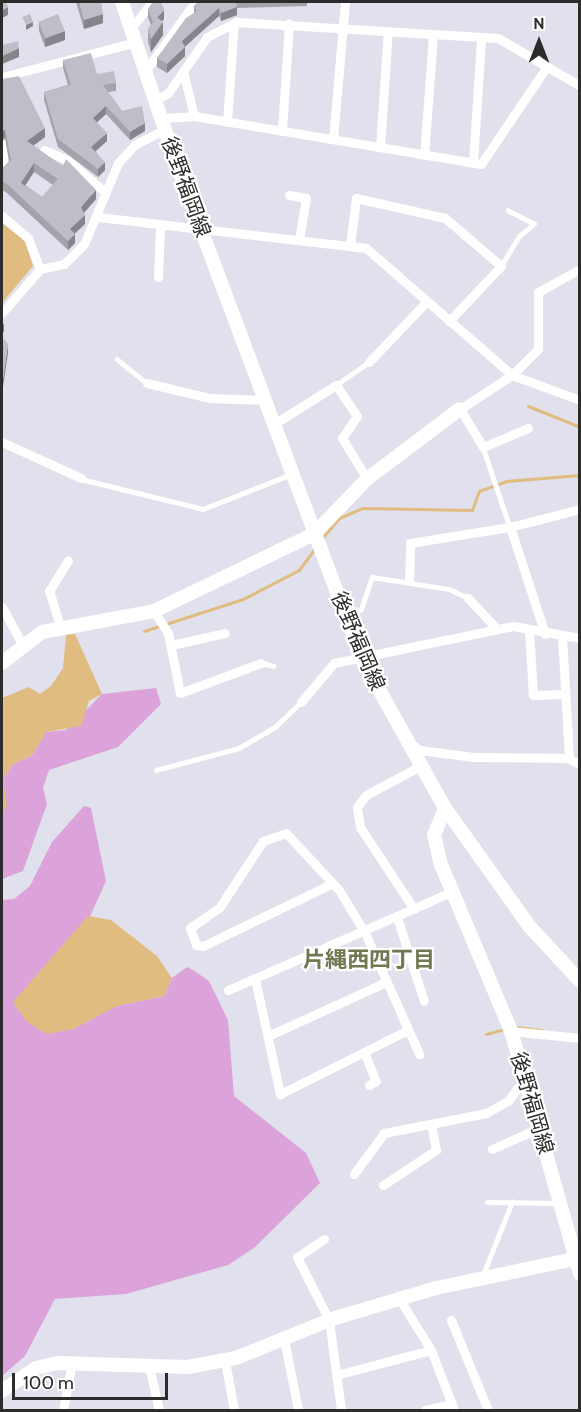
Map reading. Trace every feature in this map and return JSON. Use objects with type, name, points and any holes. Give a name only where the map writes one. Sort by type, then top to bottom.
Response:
[{"type":"main road","name":"後野福岡線","points":[[122,2],[201,229],[362,659],[401,736],[445,808],[434,835],[454,891],[511,1031],[577,1258],[579,1274]]},
{"type":"main road","points":[[2,663],[22,646],[60,626],[154,611],[202,583],[314,534],[367,479],[460,409]]},
{"type":"main road","points":[[445,808],[530,927],[579,981]]},
{"type":"main road","points":[[2,1391],[36,1368],[72,1363],[149,1366],[225,1361],[329,1320],[482,1279],[577,1258]]},
{"type":"street","points":[[132,27],[152,2]]},
{"type":"street","points":[[146,70],[195,2]]},
{"type":"street","points":[[333,140],[345,2]]},
{"type":"street","points":[[227,122],[234,23]]},
{"type":"street","points":[[155,100],[168,93],[207,37],[234,23],[289,23],[505,39],[579,86]]},
{"type":"street","points":[[282,131],[289,23]]},
{"type":"street","points":[[380,147],[388,31]]},
{"type":"street","points":[[424,155],[433,35]]},
{"type":"street","points":[[473,163],[481,38]]},
{"type":"street","points":[[2,77],[136,42]]},
{"type":"street","points":[[2,313],[40,269],[64,264],[98,217],[126,152],[163,124],[194,116],[473,163],[485,161],[548,66]]},
{"type":"street","points":[[183,71],[194,116]]},
{"type":"street","points":[[2,144],[4,170]]},
{"type":"street","points":[[44,150],[67,160],[106,194]]},
{"type":"street","points":[[289,195],[306,198],[299,240]]},
{"type":"street","points":[[350,246],[356,198],[438,213],[501,266],[449,321]]},
{"type":"street","points":[[2,216],[28,238],[40,269]]},
{"type":"street","points":[[98,217],[160,227],[201,229],[369,250],[512,375],[579,400]]},
{"type":"street","points":[[158,277],[160,227]]},
{"type":"street","points":[[528,428],[483,447],[460,409],[512,375],[538,349],[538,292],[579,270]]},
{"type":"street","points":[[369,362],[428,301]]},
{"type":"street","points":[[147,383],[210,398],[265,400]]},
{"type":"street","points":[[274,424],[336,385],[357,416],[342,438],[367,479]]},
{"type":"street","points":[[2,442],[81,478]]},
{"type":"street","points":[[409,581],[410,543],[510,527],[579,509]]},
{"type":"street","points":[[510,527],[545,634]]},
{"type":"street","points":[[60,626],[49,591],[68,560]]},
{"type":"street","points":[[468,598],[497,629]]},
{"type":"street","points":[[2,607],[22,646]]},
{"type":"street","points":[[154,611],[171,645],[180,693],[261,663]]},
{"type":"street","points":[[301,702],[328,665],[497,629],[529,630],[579,638]]},
{"type":"street","points":[[529,630],[533,695],[565,694]]},
{"type":"street","points":[[171,645],[225,633]]},
{"type":"street","points":[[562,636],[568,759]]},
{"type":"street","points":[[401,736],[420,750],[474,757],[568,759],[579,764]]},
{"type":"street","points":[[414,909],[360,827],[357,807],[366,795],[420,766]]},
{"type":"street","points":[[329,885],[203,946],[196,945],[190,928],[219,908],[263,841],[286,833],[329,885],[339,890],[365,933],[419,1054]]},
{"type":"street","points":[[228,990],[365,933],[454,891]]},
{"type":"street","points":[[397,917],[424,1001]]},
{"type":"street","points":[[255,979],[280,1094],[408,1030]]},
{"type":"street","points":[[268,1036],[386,982]]},
{"type":"street","points":[[511,1031],[579,1038]]},
{"type":"street","points":[[364,1052],[376,1082]]},
{"type":"street","points":[[354,1174],[384,1133],[431,1125],[499,1108],[524,1079]]},
{"type":"street","points":[[383,1185],[436,1150],[431,1125]]},
{"type":"street","points":[[492,1149],[539,1128]]},
{"type":"street","points":[[324,1239],[297,1257],[329,1320],[341,1410]]},
{"type":"street","points":[[400,1300],[431,1350],[453,1407],[425,1410]]},
{"type":"street","points":[[451,1320],[488,1410]]},
{"type":"street","points":[[284,1339],[298,1410]]},
{"type":"street","points":[[336,1376],[431,1350]]},
{"type":"street","points":[[225,1361],[234,1410]]},
{"type":"street","points":[[63,1410],[72,1363]]},
{"type":"street","points":[[149,1366],[159,1410]]},
{"type":"lane","points":[[501,266],[519,236],[534,224],[508,211]]},
{"type":"lane","points":[[117,358],[147,383]]},
{"type":"lane","points":[[336,385],[369,362]]},
{"type":"lane","points":[[483,447],[510,527]]},
{"type":"lane","points":[[81,478],[203,509],[292,474]]},
{"type":"lane","points":[[346,617],[360,609],[372,577],[409,581],[468,598]]},
{"type":"lane","points":[[261,663],[273,666]]},
{"type":"lane","points":[[156,770],[239,748],[275,727],[301,702]]},
{"type":"lane","points":[[487,1202],[560,1203]]},
{"type":"lane","points":[[482,1279],[512,1202]]},
{"type":"shaded area","points":[[2,223],[25,241],[33,266],[2,303]]},
{"type":"shaded area","points":[[75,634],[102,694],[89,701],[81,726],[46,732],[32,755],[12,765],[3,779],[7,806],[2,813],[2,698],[29,687],[40,694],[51,686],[63,668],[66,635]]},
{"type":"shaded area","points":[[156,688],[161,704],[118,747],[49,770],[43,788],[47,804],[23,871],[2,879],[3,779],[12,765],[32,755],[46,732],[66,730],[102,694]]},
{"type":"shaded area","points":[[84,806],[91,808],[106,881],[87,923],[14,1002],[73,1029],[116,1006],[164,996],[172,978],[187,967],[196,972],[209,981],[228,1020],[234,1096],[306,1153],[320,1183],[254,1248],[228,1265],[126,1294],[55,1299],[25,1356],[2,1376],[2,900],[14,899],[30,886],[52,842]]},
{"type":"shaded area","points":[[88,916],[111,920],[157,956],[172,978],[164,996],[117,1006],[73,1029],[47,1034],[27,1022],[13,1002]]},
{"type":"building","points":[[2,2],[6,2],[8,7],[2,10]]},
{"type":"building","points":[[79,2],[101,2],[103,14],[84,20]]},
{"type":"building","points":[[153,2],[161,2],[164,10],[153,22],[148,9]]},
{"type":"building","points":[[198,2],[236,2],[237,7],[221,13],[219,8],[182,41],[185,47],[167,64],[157,58],[186,18],[197,11],[194,6]]},
{"type":"building","points":[[30,14],[33,22],[26,25],[22,17]]},
{"type":"building","points":[[58,14],[65,31],[45,39],[39,22]]},
{"type":"building","points":[[157,17],[163,22],[151,39],[148,29]]},
{"type":"building","points":[[18,41],[19,48],[2,56],[2,45]]},
{"type":"building","points":[[91,53],[97,74],[114,71],[116,83],[103,85],[122,111],[142,106],[145,123],[130,132],[106,106],[93,118],[107,133],[91,147],[105,162],[98,169],[58,139],[44,92],[71,85],[63,60]]},
{"type":"building","points":[[19,76],[45,128],[27,141],[63,166],[66,159],[96,190],[81,207],[85,215],[70,229],[75,234],[68,241],[2,181],[2,165],[4,167],[11,160],[5,129],[2,132],[2,79]],"holes":[[[34,163],[58,179],[42,197],[21,183]]]},
{"type":"building","points":[[2,337],[8,344],[3,379],[2,379]]},
{"type":"waterway","points":[[528,406],[580,427]]},
{"type":"waterway","points":[[321,539],[339,518],[362,508],[472,510],[479,491],[506,481],[580,475]]},
{"type":"waterway","points":[[144,631],[243,599],[299,570],[316,547]]},
{"type":"waterway","points":[[517,1027],[542,1030]]},
{"type":"waterway","points":[[486,1034],[501,1030]]},
{"type":"district","name":"片縄西四丁目","points":[[369,960]]}]
